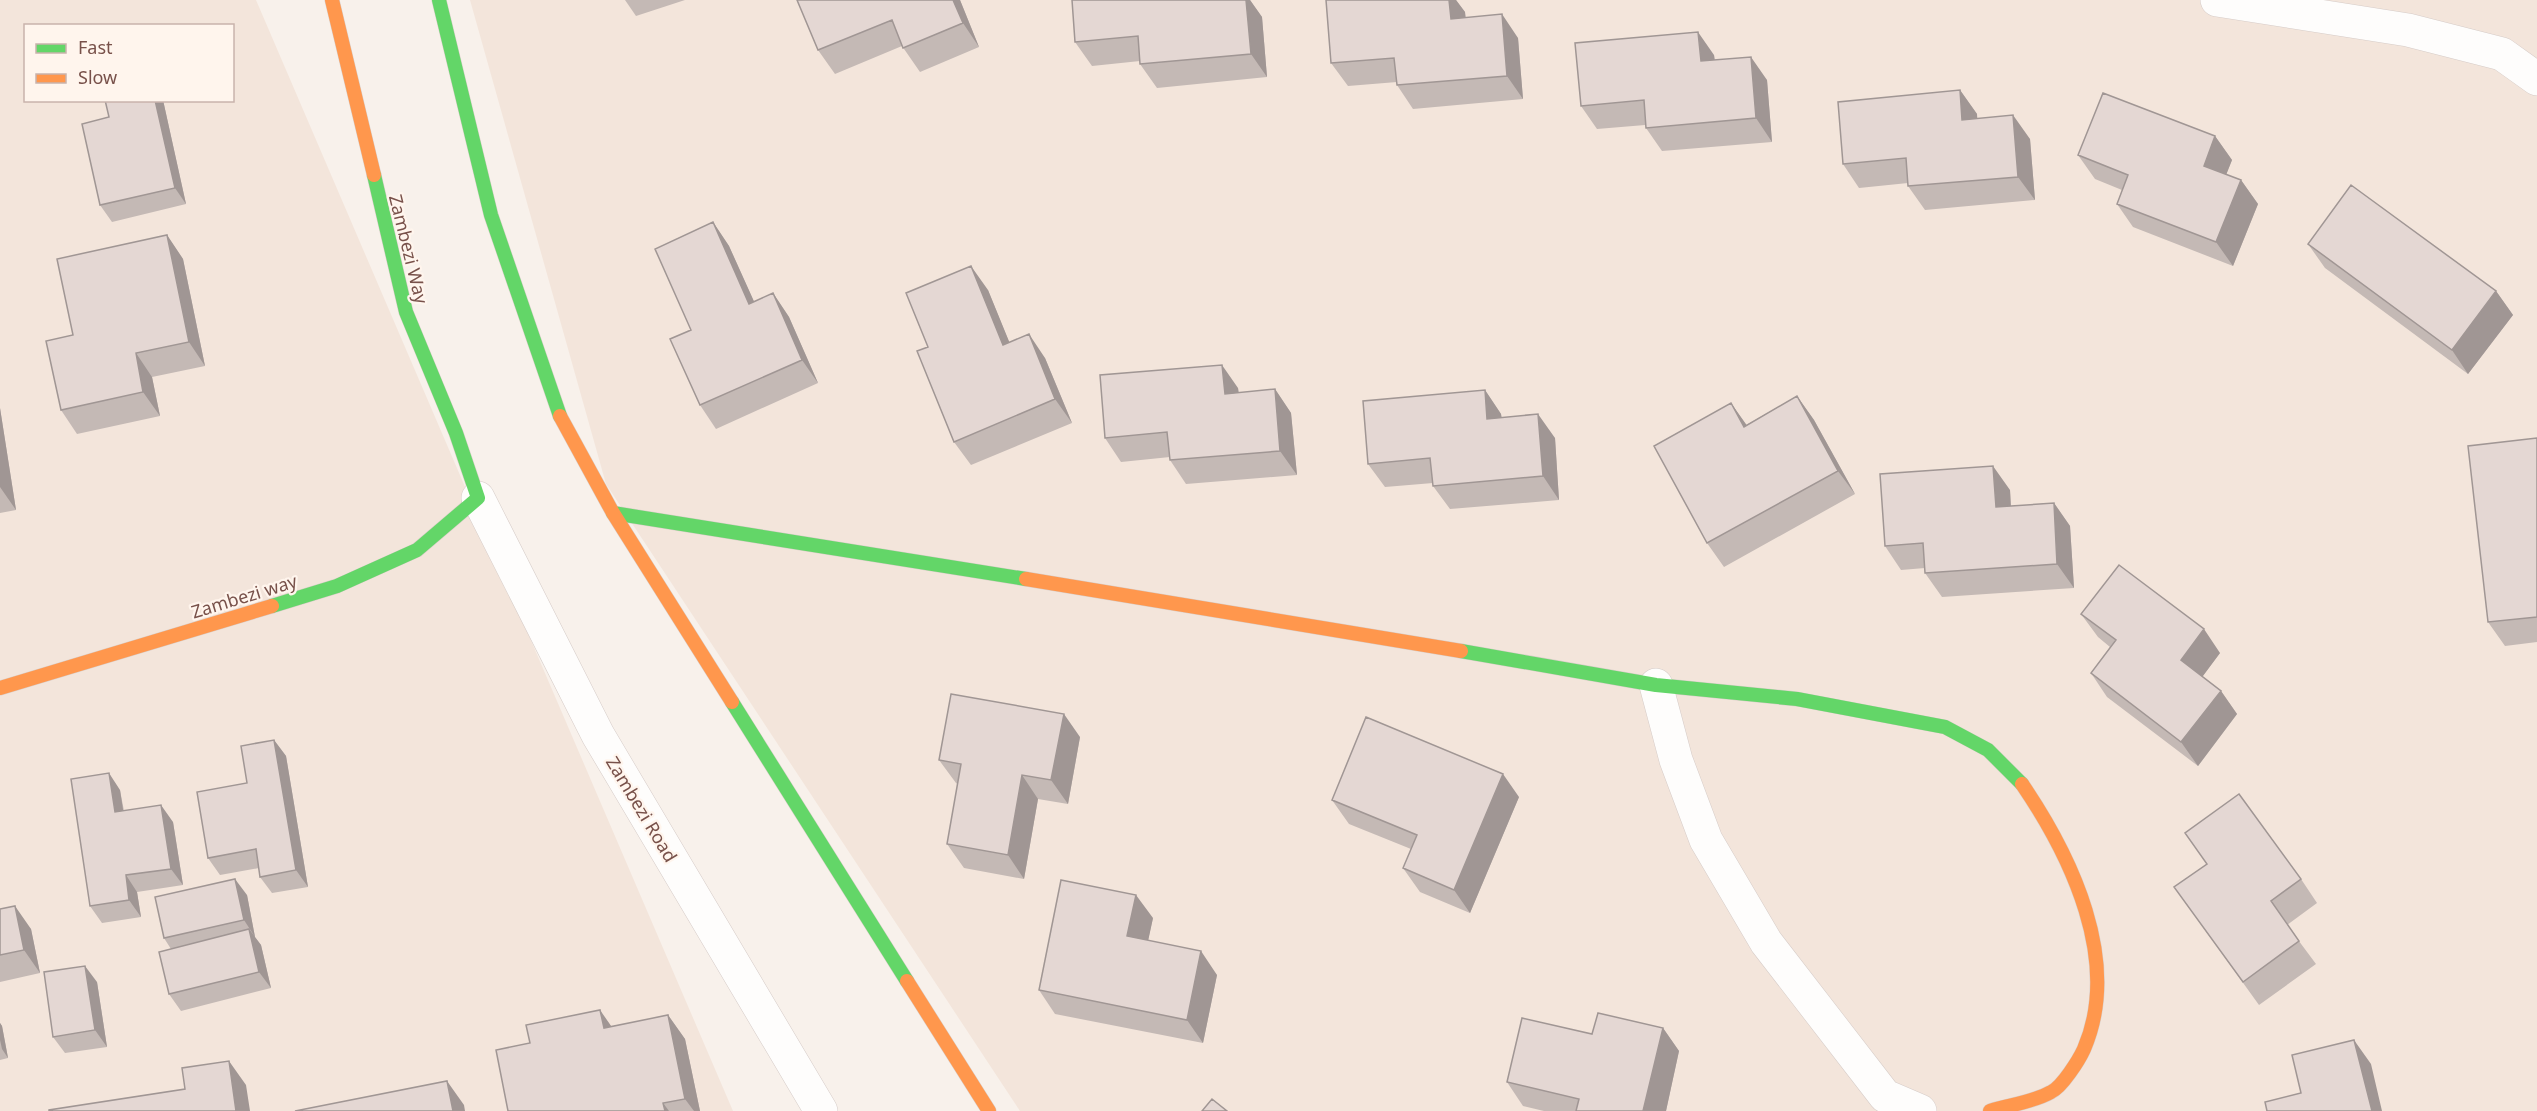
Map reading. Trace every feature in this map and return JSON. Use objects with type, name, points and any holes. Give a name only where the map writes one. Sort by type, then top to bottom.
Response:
[{"type":"street","name":"Zambezi Way","points":[[332,0],[406,312],[456,433],[478,498]]},
{"type":"street","points":[[439,0],[491,215],[557,411],[613,513],[989,1111]]},
{"type":"street","points":[[2217,0],[2408,30],[2502,54],[2537,80]]},
{"type":"street","name":"Zambezi way","points":[[0,688],[337,586],[417,550],[478,498]]},
{"type":"street","name":"Zambezi Road","points":[[478,498],[598,735],[821,1111]]},
{"type":"street","points":[[613,513],[1281,619],[1656,685],[1797,699],[1945,727],[1988,750],[2022,784],[2056,837],[2081,892],[2094,945],[2096,993],[2092,1030],[2079,1060],[2053,1092],[1990,1111]]},
{"type":"street","points":[[1656,685],[1676,760],[1706,840],[1766,942],[1885,1096],[1920,1111]]},
{"type":"shaded area","points":[[0,0],[256,0],[733,1111],[0,1111]]},
{"type":"shaded area","points":[[470,0],[2537,0],[2537,1111],[1020,1111],[606,484]]},
{"type":"building","points":[[797,0],[953,0],[963,23],[903,48],[892,20],[818,50]]},
{"type":"building","points":[[1072,0],[1246,0],[1251,54],[1140,64],[1138,36],[1075,42]]},
{"type":"building","points":[[1326,0],[1449,0],[1451,19],[1502,14],[1507,76],[1397,85],[1394,58],[1331,63]]},
{"type":"building","points":[[1698,32],[1701,61],[1751,57],[1756,118],[1646,128],[1644,100],[1581,106],[1575,43]]},
{"type":"building","points":[[1960,90],[1962,120],[2013,115],[2018,177],[1908,186],[1906,158],[1843,164],[1838,102]]},
{"type":"building","points":[[2103,93],[2215,136],[2204,166],[2241,180],[2216,242],[2117,204],[2128,175],[2078,155]]},
{"type":"building","points":[[105,102],[155,102],[175,188],[100,205],[82,124],[109,117]]},
{"type":"building","points":[[2351,185],[2496,291],[2452,350],[2308,244]]},
{"type":"building","points":[[713,222],[749,304],[773,293],[802,360],[700,405],[670,339],[691,330],[655,249]]},
{"type":"building","points":[[167,235],[189,342],[136,353],[143,392],[61,410],[46,341],[73,335],[57,259]]},
{"type":"building","points":[[971,266],[1003,345],[1029,334],[1055,399],[954,442],[917,351],[928,347],[906,293]]},
{"type":"building","points":[[1222,365],[1225,394],[1275,389],[1280,451],[1170,460],[1167,432],[1105,438],[1100,375]]},
{"type":"building","points":[[1485,390],[1487,419],[1538,414],[1543,476],[1433,486],[1430,458],[1368,464],[1363,401]]},
{"type":"building","points":[[1797,396],[1838,471],[1707,543],[1654,446],[1731,403],[1744,427]]},
{"type":"building","points":[[2537,438],[2537,617],[2488,622],[2468,446]]},
{"type":"building","points":[[1993,466],[1996,507],[2054,503],[2057,564],[1925,573],[1923,543],[1885,546],[1880,474]]},
{"type":"building","points":[[2119,565],[2204,629],[2181,660],[2221,691],[2181,742],[2091,673],[2116,640],[2081,614]]},
{"type":"building","points":[[951,694],[1064,714],[1051,780],[1022,775],[1008,855],[947,844],[961,764],[939,760]]},
{"type":"building","points":[[1366,717],[1503,774],[1454,890],[1403,868],[1417,835],[1332,800]]},
{"type":"building","points":[[274,740],[296,870],[260,877],[256,849],[208,858],[197,792],[247,783],[241,746]]},
{"type":"building","points":[[109,773],[115,812],[161,805],[171,869],[126,875],[129,900],[90,906],[71,779]]},
{"type":"building","points":[[2239,794],[2301,879],[2271,901],[2299,941],[2243,982],[2174,887],[2207,864],[2185,833]]},
{"type":"building","points":[[235,879],[244,920],[164,938],[155,897]]},
{"type":"building","points":[[1061,880],[1136,895],[1127,936],[1201,951],[1187,1020],[1039,990]]},
{"type":"building","points":[[15,906],[24,950],[0,955],[0,909]]},
{"type":"building","points":[[249,929],[259,972],[169,994],[159,952]]},
{"type":"building","points":[[85,966],[95,1030],[53,1037],[44,972]]},
{"type":"building","points":[[600,1010],[604,1028],[668,1015],[685,1099],[663,1103],[665,1111],[508,1111],[496,1050],[530,1043],[526,1025]]},
{"type":"building","points":[[1598,1013],[1663,1028],[1643,1111],[1576,1111],[1579,1099],[1507,1082],[1522,1018],[1592,1034]]},
{"type":"building","points":[[2354,1040],[2372,1111],[2267,1111],[2265,1102],[2301,1093],[2292,1055]]},
{"type":"building","points":[[229,1061],[236,1111],[49,1111],[185,1089],[182,1068]]},
{"type":"building","points":[[447,1081],[453,1111],[295,1111]]},
{"type":"building","points":[[1212,1099],[1227,1111],[1202,1111]]},
{"type":"traffic: fast","points":[[439,0],[491,215],[560,416]]},
{"type":"traffic: fast","points":[[272,606],[337,586],[417,550],[478,498],[456,433],[406,312],[374,175]]},
{"type":"traffic: fast","points":[[613,513],[1026,579]]},
{"type":"traffic: fast","points":[[1461,651],[1656,685],[1797,699],[1945,727],[1988,750],[2022,784]]},
{"type":"traffic: fast","points":[[732,702],[907,981]]},
{"type":"traffic: slow","points":[[332,0],[374,175]]},
{"type":"traffic: slow","points":[[560,416],[613,513],[732,702]]},
{"type":"traffic: slow","points":[[1026,579],[1461,651]]},
{"type":"traffic: slow","points":[[0,688],[272,606]]},
{"type":"traffic: slow","points":[[1990,1111],[2037,1098],[2060,1085],[2082,1054],[2094,1015],[2097,981],[2094,945],[2086,911],[2058,843],[2022,784]]},
{"type":"traffic: slow","points":[[907,981],[989,1111]]}]
